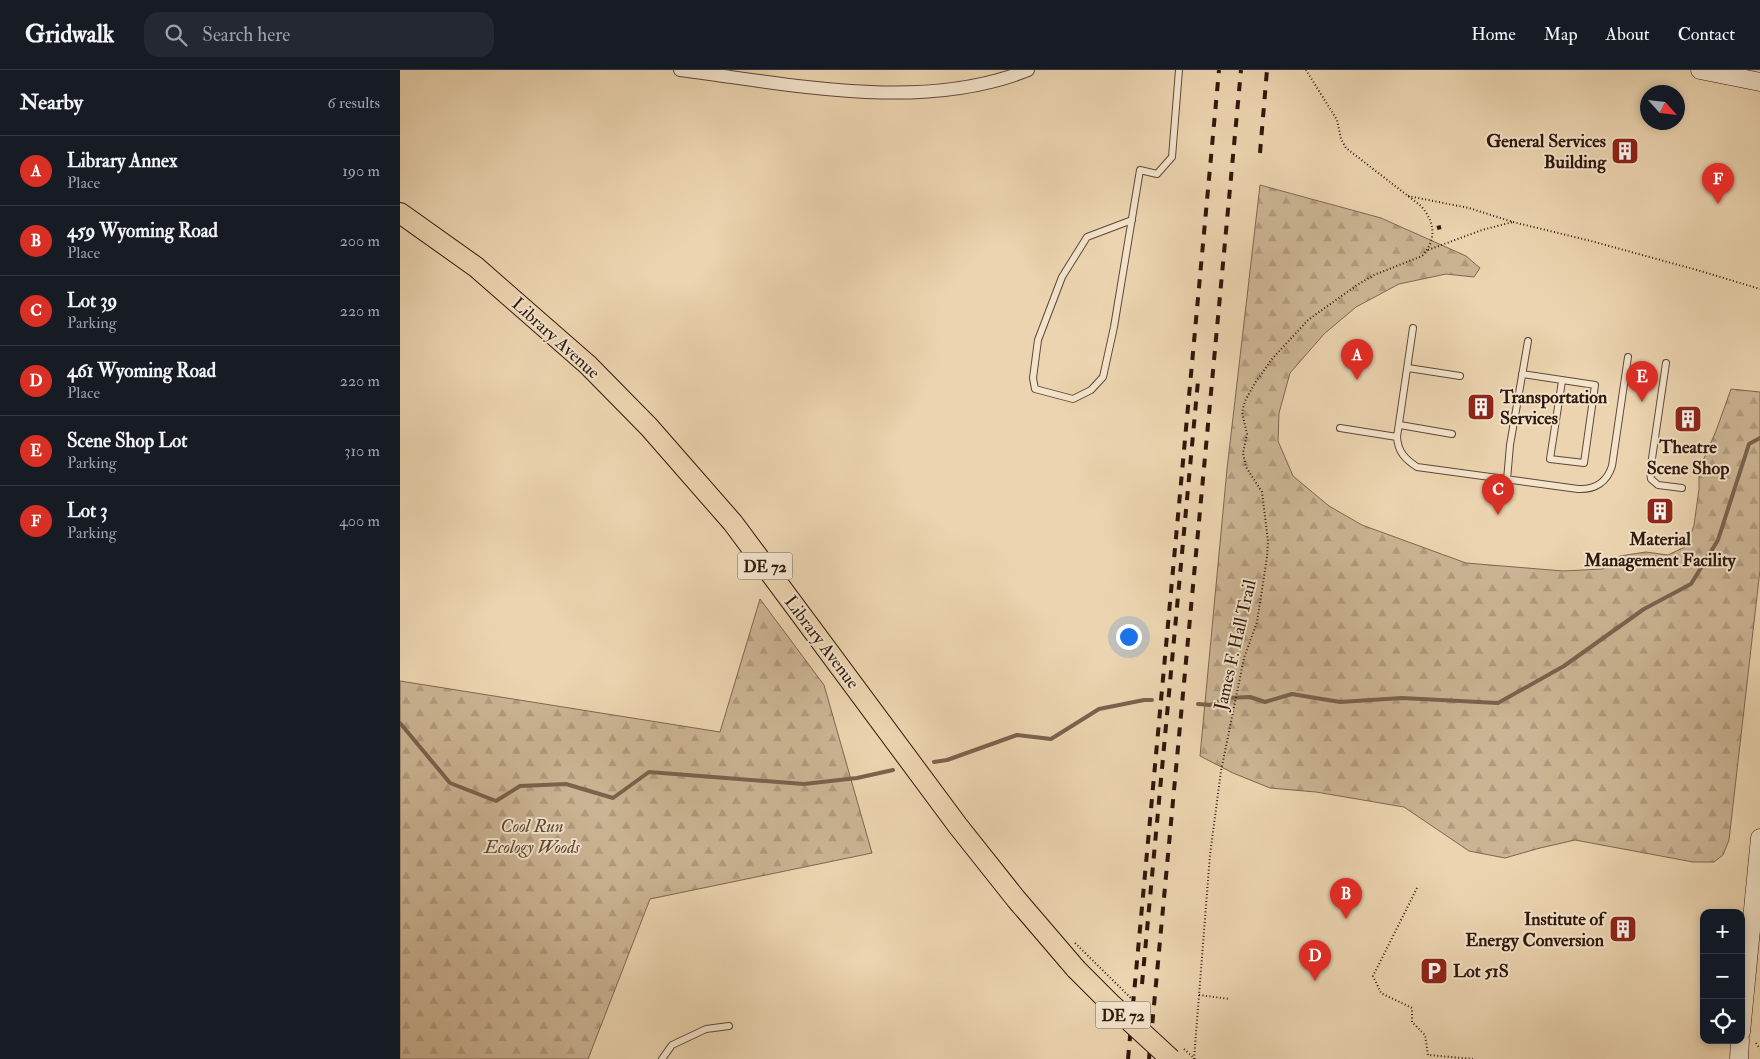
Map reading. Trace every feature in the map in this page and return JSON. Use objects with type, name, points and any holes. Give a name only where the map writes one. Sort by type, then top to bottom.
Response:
[{"type":"main road","name":"Library Avenue","points":[[400,213],[483,273],[588,365],[649,427],[733,523],[958,826],[1016,899],[1076,969],[1110,1004],[1176,1053]]},
{"type":"street","points":[[680,70],[834,90],[880,93],[931,92],[1001,80],[1028,70]]},
{"type":"street","points":[[1700,70],[1760,82]]},
{"type":"street","points":[[1744,999],[1760,838]]},
{"type":"street","points":[[1739,1059],[1748,1041]]},
{"type":"lane","points":[[1132,220],[1087,238],[1062,277],[1038,340],[1033,378],[1035,390],[1073,399],[1091,390],[1103,377],[1114,326],[1132,220],[1140,170],[1157,174],[1172,157],[1180,70]]},
{"type":"lane","points":[[1412,328],[1397,437],[1402,453],[1408,460],[1417,467],[1578,490],[1585,490],[1601,484],[1609,475],[1612,466],[1628,357]]},
{"type":"lane","points":[[1507,480],[1510,445],[1528,341]]},
{"type":"lane","points":[[1666,363],[1650,472],[1651,479],[1658,485],[1682,488]]},
{"type":"lane","points":[[1408,368],[1460,376]]},
{"type":"lane","points":[[1522,374],[1595,385],[1584,463],[1550,459],[1562,381]]},
{"type":"lane","points":[[1400,425],[1452,434]]},
{"type":"lane","points":[[1340,428],[1397,437]]},
{"type":"lane","points":[[662,1059],[672,1045],[706,1029],[729,1026]]},
{"type":"path","points":[[1306,70],[1337,120],[1341,138],[1346,148],[1421,206],[1430,219],[1434,234],[1428,250]]},
{"type":"path","points":[[1406,195],[1470,208],[1513,222],[1591,240],[1760,289]]},
{"type":"path","name":"James F. Hall Trail","points":[[1195,1059],[1210,854],[1221,771],[1244,658],[1257,622],[1268,541],[1262,492],[1246,467],[1243,453],[1247,434],[1242,412],[1245,401],[1272,359],[1308,320],[1374,275],[1422,256],[1428,250],[1482,230],[1513,222]]},
{"type":"path","points":[[1417,888],[1373,976],[1381,992],[1412,1008],[1412,1022],[1425,1035],[1428,1055],[1474,1059]]},
{"type":"path","points":[[1075,943],[1141,1008]]},
{"type":"path","points":[[1199,995],[1230,999]]},
{"type":"path","points":[[1748,1041],[1760,1049]]},
{"type":"path","points":[[1176,1053],[1195,1059]]},
{"type":"green space","points":[[1260,185],[1381,218],[1466,256],[1480,268],[1474,277],[1446,274],[1399,284],[1356,307],[1324,334],[1290,373],[1279,413],[1278,441],[1293,476],[1329,506],[1362,525],[1466,563],[1563,571],[1603,569],[1620,556],[1646,552],[1668,555],[1687,546],[1694,525],[1699,489],[1699,470],[1731,389],[1760,392],[1760,570],[1729,840],[1723,855],[1714,862],[1693,862],[1575,840],[1505,858],[1469,851],[1404,807],[1316,792],[1270,788],[1233,773],[1200,756],[1227,469]]},
{"type":"green space","name":"Cool Run Ecology Woods","points":[[760,599],[824,685],[872,853],[650,899],[588,1059],[400,1059],[400,681],[720,732]]},
{"type":"waterway","points":[[1198,704],[1210,705],[1227,698],[1250,697],[1265,702],[1292,694],[1340,702],[1402,698],[1498,703],[1564,666],[1644,609],[1691,584],[1718,540],[1749,444],[1760,438]]},
{"type":"waterway","points":[[934,762],[947,760],[1017,735],[1051,739],[1099,709],[1152,700]]},
{"type":"waterway","points":[[400,723],[450,783],[496,801],[520,786],[566,784],[613,798],[649,772],[804,784],[857,778],[893,770]]},
{"type":"railway","points":[[1128,1059],[1219,70]]},
{"type":"railway","points":[[1149,1059],[1241,70]]},
{"type":"railway","points":[[1260,153],[1267,70]]},
{"type":"railway","points":[[1437,228],[1441,227]]},
{"type":"railway","points":[[1142,984],[1198,381]]},
{"type":"place","name":"General Services Building","points":[[1625,151]]},
{"type":"place","name":"Lot 3","points":[[1718,204]]},
{"type":"place","name":"Library Annex","points":[[1357,380]]},
{"type":"place","name":"Scene Shop Lot","points":[[1642,402]]},
{"type":"place","name":"Transportation Services","points":[[1481,407]]},
{"type":"place","name":"Theatre Scene Shop","points":[[1688,419]]},
{"type":"place","name":"Material Management Facility","points":[[1660,511]]},
{"type":"place","name":"Lot 39","points":[[1498,515]]},
{"type":"place","name":"459 Wyoming Road","points":[[1346,919]]},
{"type":"place","name":"Institute of Energy Conversion","points":[[1623,929]]},
{"type":"place","name":"Lot 51S","points":[[1434,971]]},
{"type":"place","name":"461 Wyoming Road","points":[[1315,981]]}]
